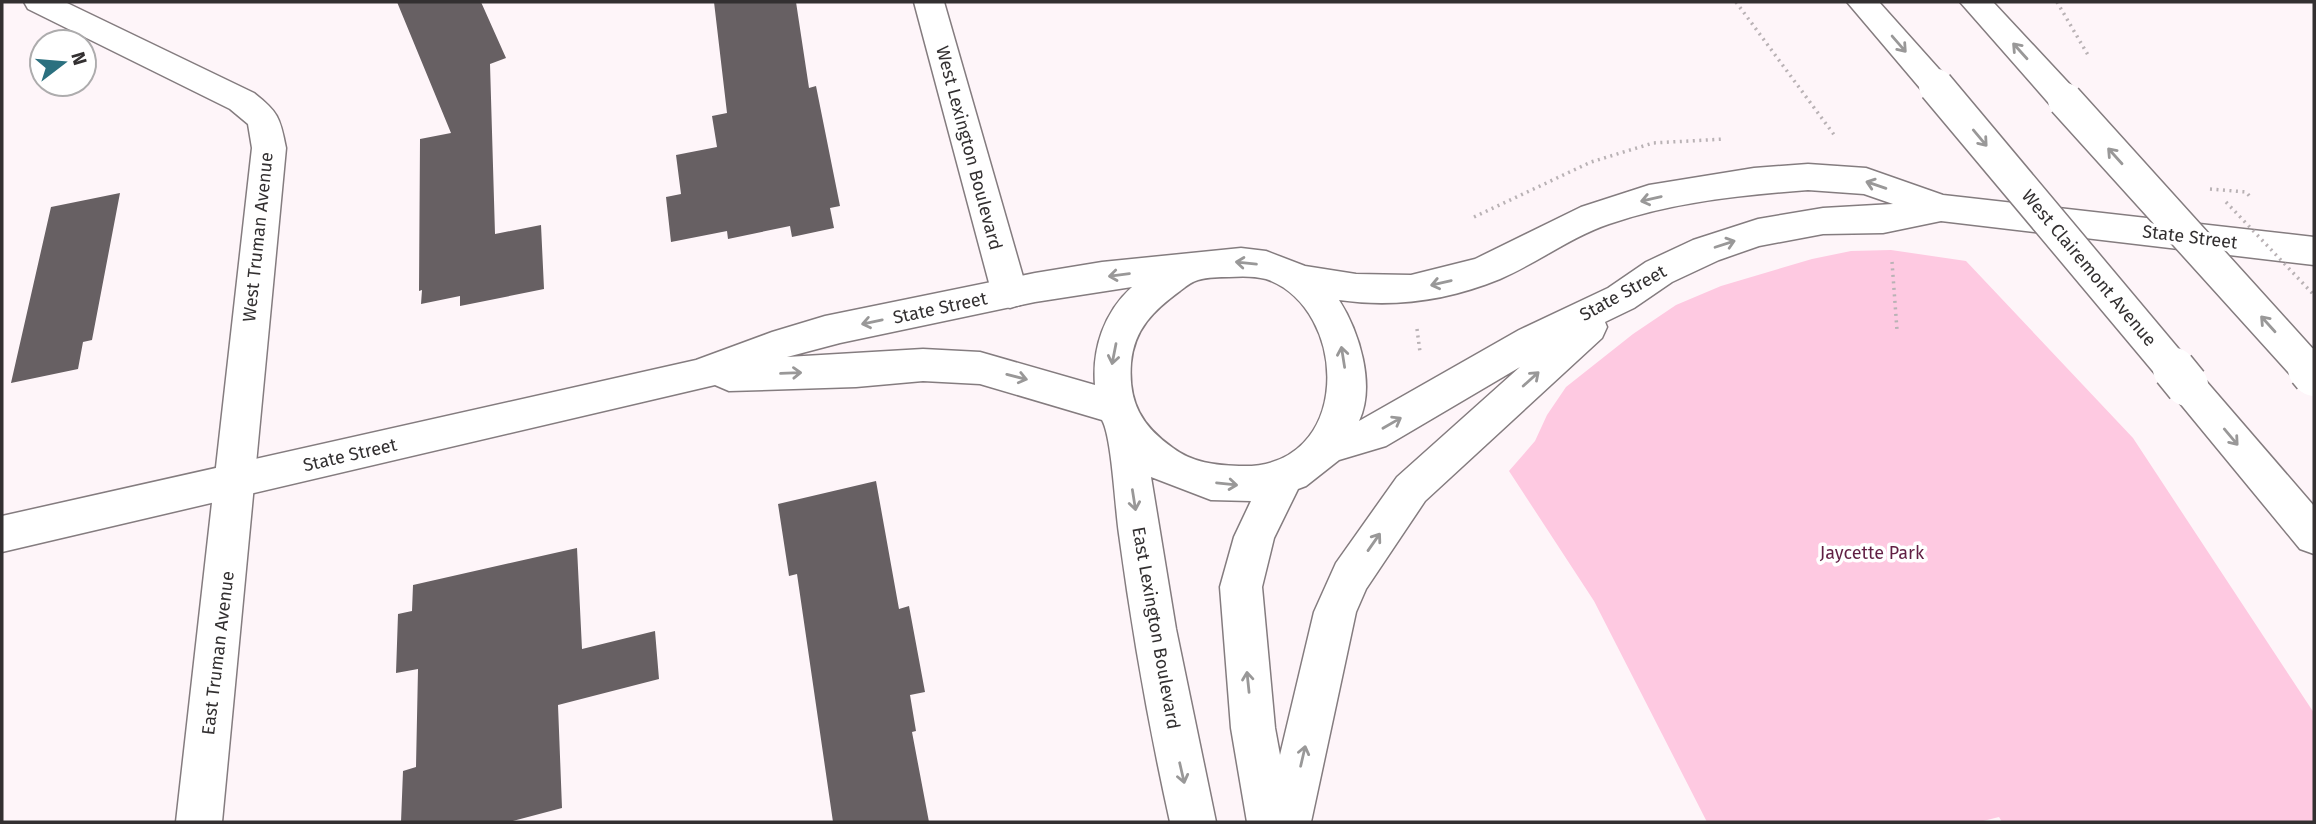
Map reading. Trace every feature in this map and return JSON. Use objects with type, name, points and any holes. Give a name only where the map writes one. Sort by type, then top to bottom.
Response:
[{"type":"main road","name":"West Truman Avenue","points":[[38,2],[242,101],[264,119],[268,148],[233,483]]},
{"type":"main road","name":"West Lexington Boulevard","points":[[929,2],[1010,293]]},
{"type":"main road","name":"West Clairemont Avenue","points":[[1862,2],[1936,86],[2314,536]]},
{"type":"main road","points":[[1975,2],[2314,374]]},
{"type":"main road","name":"State Street","points":[[1303,280],[1356,288],[1410,289],[1450,281],[1487,269],[1593,216],[1649,198],[1754,181],[1808,177],[1866,181],[1941,208],[2314,251]]},
{"type":"main road","name":"State Street","points":[[1328,446],[1372,434],[1532,341],[1622,298],[1659,272],[1706,250],[1758,233],[1823,221],[1883,220],[1941,208]]},
{"type":"main road","points":[[1219,261],[1249,262],[1276,268],[1303,280],[1328,312],[1341,346],[1347,383],[1343,415],[1328,446],[1307,465],[1283,479],[1233,486],[1193,478],[1154,461],[1120,420],[1110,382],[1114,347],[1131,313],[1187,267],[1219,261]]},
{"type":"main road","name":"State Street","points":[[2,534],[699,375],[800,338],[1073,280],[1187,267]]},
{"type":"main road","points":[[1288,822],[1335,612],[1351,576],[1411,489],[1622,298]]},
{"type":"main road","name":"State Street","points":[[699,375],[856,371],[923,365],[980,368],[1120,420]]},
{"type":"main road","name":"East Lexington Boulevard","points":[[1120,420],[1173,731],[1193,822]]},
{"type":"main road","points":[[1270,822],[1253,728],[1241,587],[1254,537],[1283,479]]},
{"type":"main road","name":"East Truman Avenue","points":[[199,822],[229,559],[233,483]]},
{"type":"path","points":[[1736,2],[1838,139]]},
{"type":"path","points":[[2057,2],[2090,58]]},
{"type":"path","points":[[1891,250],[1897,330]]},
{"type":"path","points":[[1417,328],[1421,355]]},
{"type":"green space","name":"Jaycette Park","points":[[1891,250],[1966,261],[2133,438],[2314,713],[2314,822],[2002,822],[1999,817],[1979,822],[1707,822],[1594,601],[1509,471],[1535,441],[1547,415],[1566,387],[1633,334],[1676,305],[1721,286],[1812,259],[1851,251]]},
{"type":"building","points":[[397,2],[481,2],[506,58],[490,64],[495,234],[541,225],[544,289],[460,306],[460,296],[421,304],[420,139],[451,133]]},
{"type":"building","points":[[714,2],[796,2],[809,88],[816,86],[840,206],[830,208],[834,228],[792,237],[790,226],[728,239],[727,231],[671,242],[666,197],[681,194],[676,155],[717,147],[712,116],[727,113]]},
{"type":"building","points":[[120,193],[92,340],[83,342],[78,369],[11,383],[51,207]]},
{"type":"building","points":[[876,481],[899,609],[909,606],[925,692],[910,695],[916,731],[912,732],[929,822],[833,822],[797,574],[789,576],[778,504]]},
{"type":"building","points":[[577,548],[582,649],[655,631],[659,679],[558,705],[562,808],[509,822],[401,822],[403,771],[416,767],[418,669],[396,673],[398,614],[412,611],[413,585]]}]
